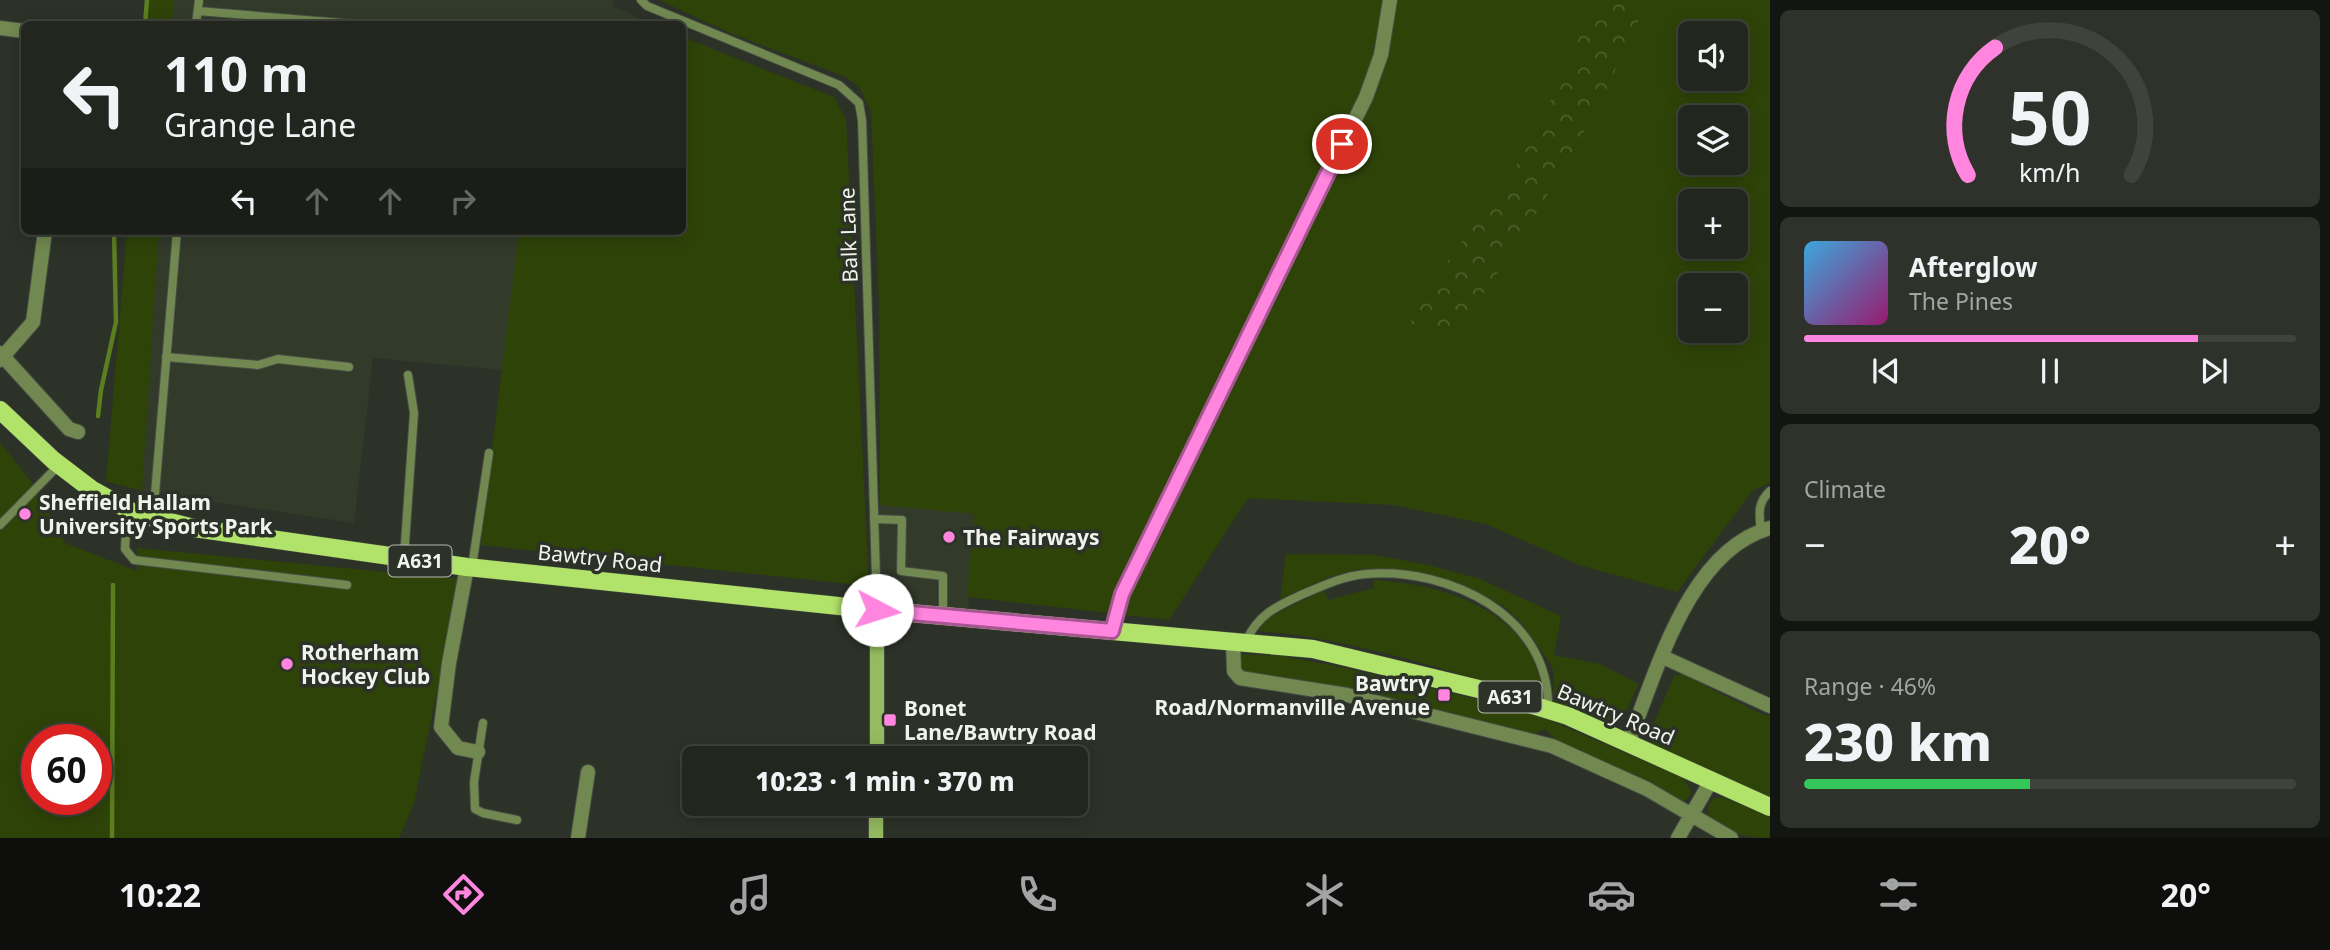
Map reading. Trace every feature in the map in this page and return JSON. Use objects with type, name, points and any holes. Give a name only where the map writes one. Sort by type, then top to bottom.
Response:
[{"type":"main road","name":"Bawtry Road","points":[[0,410],[59,465],[91,489],[134,513],[194,528],[470,567],[877,610],[1313,649],[1548,709],[1712,779],[1770,807]]},
{"type":"main road","points":[[877,610],[877,746]]},
{"type":"main road","points":[[876,816],[876,838]]},
{"type":"street","points":[[1112,631],[1122,594],[1366,97],[1381,55],[1390,0]]},
{"type":"street","points":[[0,28],[21,31]]},
{"type":"street","points":[[44,235],[33,322],[1,356],[69,429],[78,432]]},
{"type":"street","points":[[1628,743],[1663,657],[1692,596],[1714,562],[1730,547],[1766,529]]},
{"type":"street","points":[[470,567],[449,663],[441,727],[458,748],[478,752]]},
{"type":"street","points":[[1240,641],[1234,671],[1240,678],[1347,695],[1522,737],[1585,760],[1731,838]]},
{"type":"street","points":[[1663,657],[1770,706]]},
{"type":"street","points":[[578,838],[588,772]]},
{"type":"street","points":[[1678,838],[1712,779]]},
{"type":"lane","points":[[197,21],[199,0]]},
{"type":"lane","name":"Balk Lane","points":[[641,0],[647,6],[683,21]]},
{"type":"lane","points":[[198,11],[318,21]]},
{"type":"lane","name":"Balk Lane","points":[[686,22],[839,85],[859,103],[862,120],[877,610]]},
{"type":"lane","points":[[153,518],[177,235]]},
{"type":"lane","points":[[166,357],[258,365],[278,359],[349,367]]},
{"type":"lane","points":[[404,558],[414,414],[408,375]]},
{"type":"lane","points":[[470,567],[489,453]]},
{"type":"lane","points":[[0,525],[59,465]]},
{"type":"lane","points":[[1766,529],[1759,510],[1761,501],[1770,491]]},
{"type":"lane","points":[[134,513],[126,531],[125,549],[134,560],[347,585]]},
{"type":"lane","points":[[874,519],[902,520],[901,572],[943,576],[943,615]]},
{"type":"lane","points":[[1240,641],[1266,611],[1339,579],[1379,574],[1427,580],[1481,599],[1513,621],[1546,672],[1548,709]]},
{"type":"lane","points":[[483,723],[473,802],[475,809],[517,820]]},
{"type":"shaded area","points":[[174,0],[614,0],[613,6],[646,21],[172,21]]},
{"type":"shaded area","points":[[159,235],[519,235],[503,370],[373,358],[354,523],[142,491]]},
{"type":"shaded area","points":[[874,504],[974,514],[968,618],[877,610]]},
{"type":"green space","points":[[147,0],[174,0],[172,21],[145,21]]},
{"type":"green space","points":[[659,0],[1770,0],[1770,483],[1753,490],[1677,592],[1579,565],[1486,524],[1393,505],[1248,498],[1169,620],[967,597],[974,514],[880,505],[879,306],[871,112],[859,87],[846,77],[730,33]]},
{"type":"green space","points":[[1594,0],[1648,0],[1599,105],[1524,235],[1463,323],[1433,331],[1410,323],[1446,264],[1522,157],[1569,64]]},
{"type":"green space","points":[[686,38],[834,97],[846,119],[869,586],[480,545],[519,235],[686,235]]},
{"type":"green space","points":[[127,235],[159,235],[142,491],[106,481]]},
{"type":"green space","name":"Rotherham Hockey Club","points":[[0,442],[33,484],[65,543],[137,571],[137,548],[460,579],[414,803],[399,838],[0,838]]},
{"type":"green space","points":[[1286,554],[1375,555],[1480,579],[1561,616],[1554,655],[1600,664],[1639,684],[1621,722],[1608,722],[1553,701],[1554,674],[1551,665],[1520,621],[1504,606],[1446,581],[1419,573],[1358,569],[1329,577],[1280,599]]},
{"type":"green space","points":[[1374,580],[1431,588],[1458,597],[1484,609],[1506,624],[1524,644],[1537,669],[1543,699],[1366,648],[1258,631],[1267,618],[1325,590],[1328,600],[1374,588]]},
{"type":"green space","points":[[1244,654],[1282,656],[1336,666],[1506,706],[1547,719],[1683,778],[1692,793],[1685,801],[1676,798],[1561,744],[1545,729],[1534,734],[1250,676],[1241,671],[1237,658]]},
{"type":"green space","points":[[1683,673],[1710,682],[1707,687],[1766,716],[1770,713],[1770,799],[1653,745],[1648,737],[1674,676]]},
{"type":"green space","points":[[1722,797],[1770,817],[1770,838],[1736,834],[1721,827],[1708,815],[1709,804],[1714,798]]},
{"type":"waterway","points":[[145,21],[147,0]]},
{"type":"waterway","points":[[98,416],[116,322],[114,235]]},
{"type":"waterway","points":[[112,838],[113,585]]},
{"type":"place","name":"Sheffield Hallam University Sports Park","points":[[25,514]]},
{"type":"place","name":"The Fairways","points":[[949,537]]},
{"type":"place","name":"Rotherham Hockey Club","points":[[287,664]]},
{"type":"place","name":"Bawtry Road/Normanville Avenue","points":[[1444,695]]},
{"type":"place","name":"Bonet Lane/Bawtry Road","points":[[890,720]]},
{"type":"route","points":[[877,610],[1112,631],[1122,594],[1342,144]]}]
